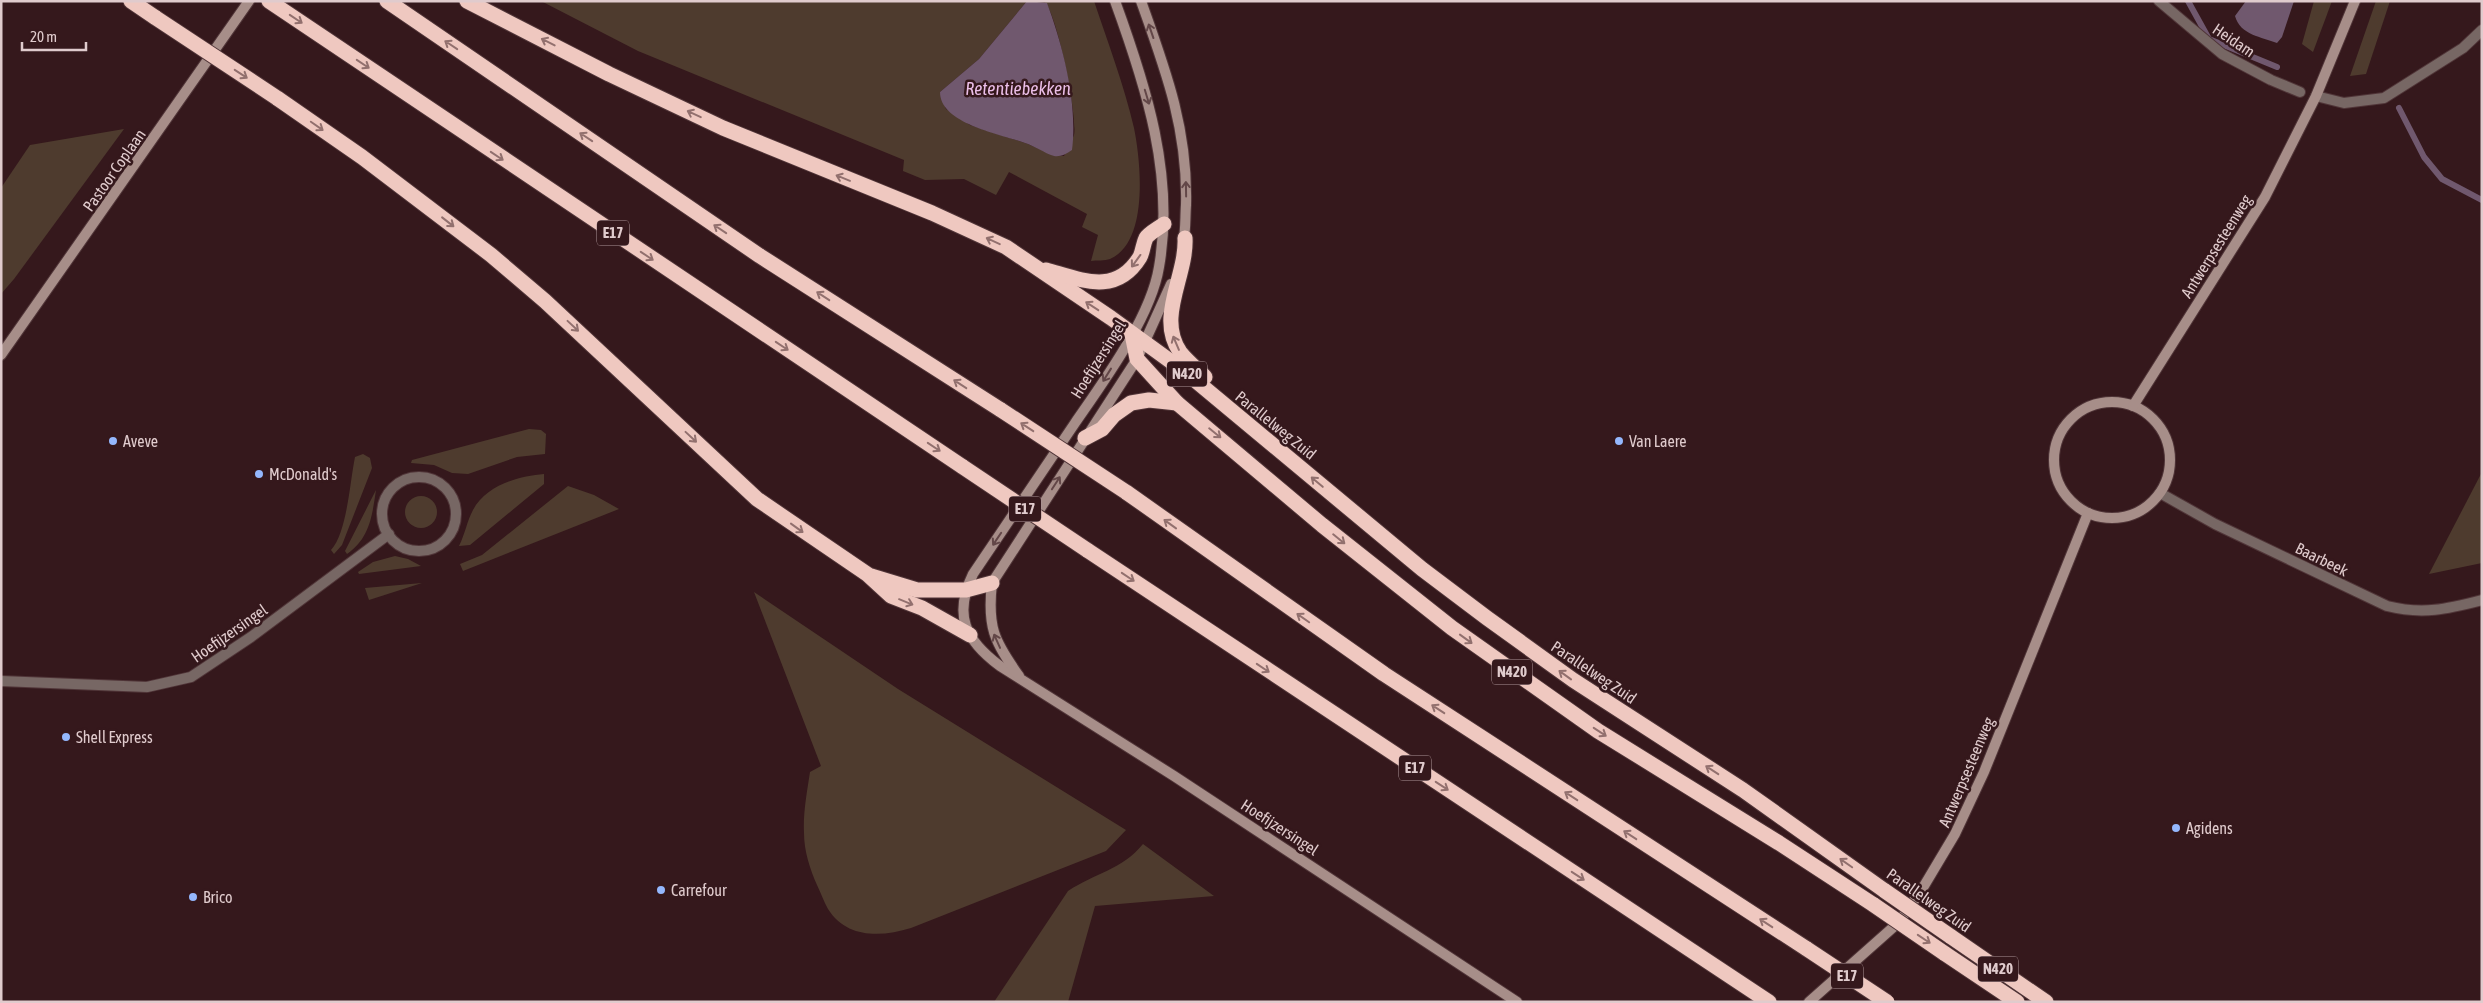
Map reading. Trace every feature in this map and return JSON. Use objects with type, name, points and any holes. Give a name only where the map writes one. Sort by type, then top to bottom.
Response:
[{"type":"highway","points":[[131,1],[362,157],[491,256],[574,327],[757,499],[867,574],[891,596],[922,608],[970,635]]},
{"type":"highway","name":"E17","points":[[269,1],[468,137],[1769,1002]]},
{"type":"highway","name":"E17","points":[[386,1],[760,256],[1126,492],[1384,674],[1887,1002]]},
{"type":"highway","name":"Parallelweg Zuid","points":[[467,1],[610,74],[723,128],[932,213],[1006,247],[1184,371],[1227,409],[1422,569],[1487,618],[1573,680],[1743,790],[1885,892],[2046,1002]]},
{"type":"highway","points":[[1035,266],[1094,282],[1109,283],[1128,272],[1141,256],[1147,237],[1164,224]]},
{"type":"highway","points":[[1184,238],[1186,255],[1172,303],[1173,336],[1180,351],[1205,377],[1227,409]]},
{"type":"highway","points":[[1137,359],[1138,338]]},
{"type":"highway","name":"N420","points":[[1137,359],[1177,402],[1393,582],[1531,686],[1659,770],[1779,843],[2017,1002]]},
{"type":"highway","points":[[1085,438],[1102,429],[1114,415],[1131,403],[1148,400],[1177,402]]},
{"type":"highway","points":[[867,574],[917,590],[966,590],[992,583]]},
{"type":"street","name":"Pastoor Coplaan","points":[[1,355],[250,1]]},
{"type":"street","name":"Hoefijzersingel","points":[[1115,1],[1149,105],[1159,151],[1164,224],[1159,269],[1147,303],[1138,338]]},
{"type":"street","name":"Hoefijzersingel","points":[[1141,1],[1172,90],[1183,140],[1186,192],[1184,238],[1174,275],[1138,338],[1096,393],[974,574],[966,590],[964,621],[980,651],[1174,776],[1517,1002]]},
{"type":"street","name":"Heidam","points":[[2159,1],[2222,54],[2271,80],[2300,92]]},
{"type":"street","name":"Antwerpsesteenweg","points":[[2133,406],[2265,197],[2316,96],[2355,1]]},
{"type":"street","points":[[2316,96],[2344,103],[2384,98],[2464,48],[2482,30]]},
{"type":"street","name":"Hoefijzersingel","points":[[1024,681],[1001,651],[992,631],[989,606],[992,583],[1137,359]]},
{"type":"street","points":[[2103,403],[2119,403],[2133,406],[2156,424],[2168,447],[2168,473],[2160,493],[2147,506],[2125,517],[2103,517],[2088,513],[2071,501],[2057,480],[2054,458],[2062,431],[2077,414],[2087,408],[2103,403]]},
{"type":"street","points":[[412,477],[424,477],[436,480],[446,487],[456,508],[456,520],[446,540],[426,550],[416,550],[405,548],[388,534],[382,511],[385,499],[401,481],[412,477]]},
{"type":"street","name":"Baarbeek","points":[[2160,493],[2214,524],[2387,606],[2409,612],[2441,610],[2482,600]]},
{"type":"street","name":"Antwerpsesteenweg","points":[[1809,1002],[1898,923],[1921,891],[1951,842],[1984,772],[2088,513]]},
{"type":"street","name":"Hoefijzersingel","points":[[1,681],[147,687],[191,677],[251,637],[388,534]]},
{"type":"shaded area","points":[[541,1],[1027,1],[979,59],[940,92],[946,109],[970,125],[1028,144],[1055,156],[1064,156],[1074,135],[1073,108],[1055,24],[1044,1],[1094,1],[1126,96],[1137,143],[1140,180],[1139,200],[1137,219],[1131,236],[1123,250],[1110,259],[1091,261],[1098,235],[1082,227],[1087,214],[1009,172],[996,195],[964,179],[925,180],[903,171],[904,160],[638,51]]},
{"type":"shaded area","points":[[2314,1],[2332,1],[2313,52],[2302,44]]},
{"type":"shaded area","points":[[2376,1],[2390,1],[2366,74],[2350,76]]},
{"type":"shaded area","points":[[124,129],[1,294],[1,188],[30,145]]},
{"type":"shaded area","points":[[529,429],[541,430],[546,434],[545,454],[517,457],[468,474],[452,473],[434,465],[411,463],[412,460]]},
{"type":"shaded area","points":[[363,454],[370,458],[372,468],[342,545],[334,554],[331,550],[341,532],[355,457]]},
{"type":"shaded area","points":[[2482,472],[2482,563],[2429,574]]},
{"type":"shaded area","points":[[544,474],[544,484],[470,545],[459,546],[473,510],[486,494],[504,483]]},
{"type":"shaded area","points":[[568,486],[594,495],[619,509],[463,571],[460,564],[482,555]]},
{"type":"shaded area","points":[[376,490],[369,526],[361,541],[347,554],[345,551]]},
{"type":"shaded area","points":[[421,496],[432,501],[437,512],[432,523],[421,528],[410,523],[405,512],[410,501]]},
{"type":"shaded area","points":[[395,556],[408,559],[421,566],[359,574],[358,572],[373,562]]},
{"type":"shaded area","points":[[422,583],[369,600],[365,588]]},
{"type":"shaded area","points":[[754,592],[898,689],[1126,830],[1106,851],[911,928],[877,934],[855,931],[845,926],[828,909],[812,873],[805,846],[804,818],[810,772],[821,766]]},
{"type":"shaded area","points":[[1143,844],[1214,896],[1095,906],[1068,1002],[994,1002],[1068,891],[1117,866],[1135,853]]},
{"type":"water","name":"Retentiebekken","points":[[1027,1],[1047,3],[1064,56],[1071,95],[1073,132],[1072,150],[1061,156],[1050,155],[1029,144],[961,120],[950,112],[943,103],[940,92],[979,59]]},
{"type":"water","points":[[2246,1],[2294,1],[2282,37],[2277,43],[2252,34],[2238,22],[2235,16]]},
{"type":"waterway","points":[[2188,1],[2209,39],[2277,67]]},
{"type":"waterway","points":[[2399,108],[2424,157],[2442,179],[2482,200]]},
{"type":"place","name":"Aveve","points":[[113,441]]},
{"type":"place","name":"Van Laere","points":[[1619,441]]},
{"type":"place","name":"McDonald's","points":[[259,474]]},
{"type":"place","name":"Shell Express","points":[[66,737]]},
{"type":"place","name":"Agidens","points":[[2176,828]]},
{"type":"place","name":"Carrefour","points":[[661,890]]},
{"type":"place","name":"Brico","points":[[193,897]]}]
